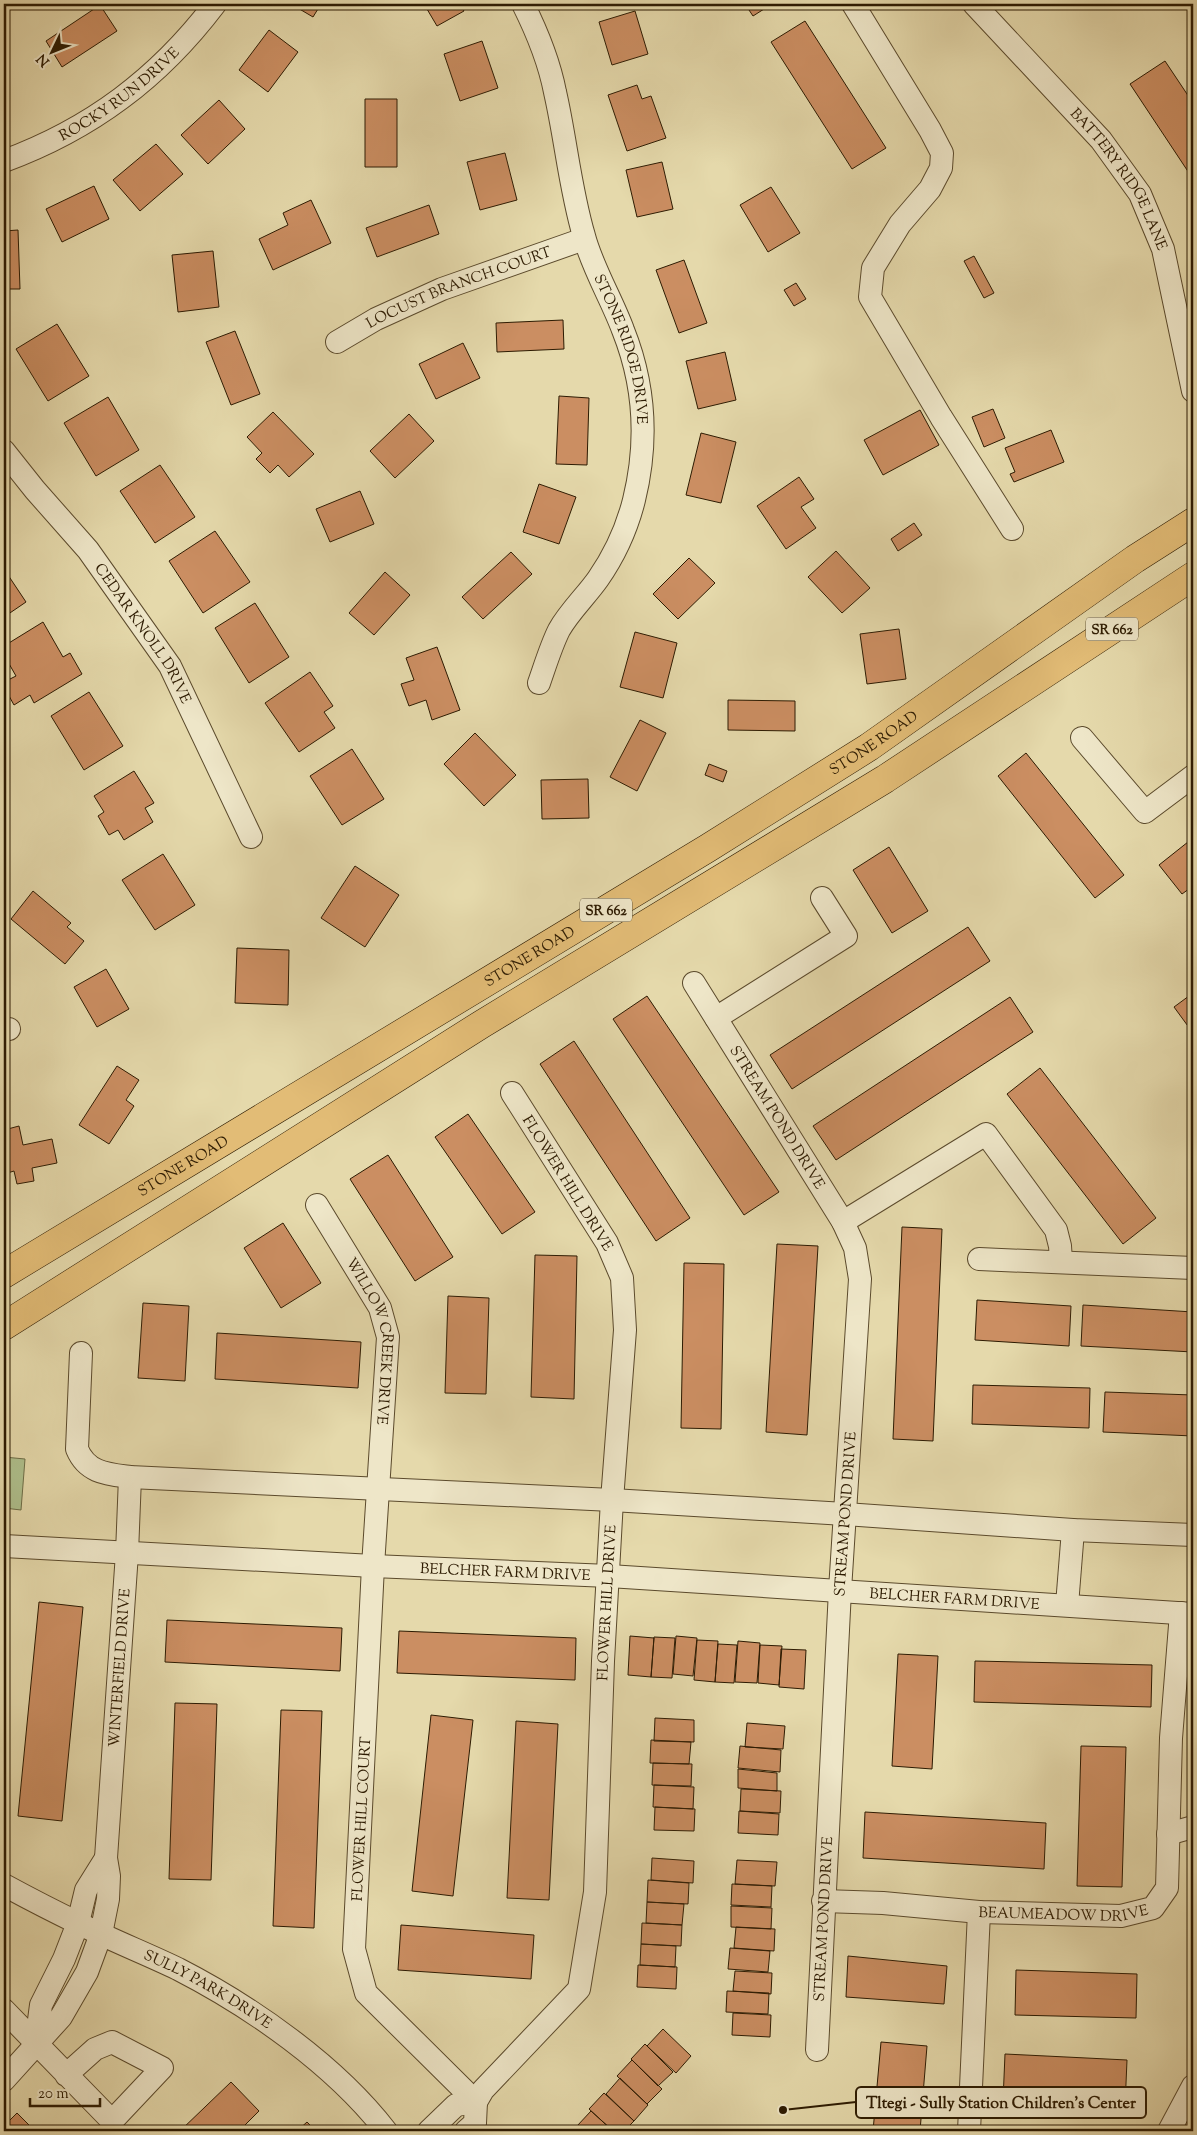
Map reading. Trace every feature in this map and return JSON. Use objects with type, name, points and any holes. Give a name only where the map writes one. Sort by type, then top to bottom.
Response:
[{"type":"main road","name":"STONE ROAD","points":[[4,1274],[708,848],[869,747],[1135,559],[1193,522]]},
{"type":"main road","name":"SR 662","points":[[4,1326],[482,1024],[885,779],[1193,576]]},
{"type":"street","name":"ROCKY RUN DRIVE","points":[[4,161],[61,138],[119,101],[148,78],[178,49],[215,4]]},
{"type":"street","name":"STONE RIDGE DRIVE","points":[[523,4],[544,51],[555,91],[574,198],[584,239],[632,353],[642,405],[643,445],[633,502],[615,551],[599,577],[560,630],[539,683]]},
{"type":"street","points":[[853,4],[942,153],[941,168],[930,189],[900,224],[873,268],[870,297],[941,417],[1012,529]]},
{"type":"street","name":"BATTERY RIDGE LANE","points":[[974,4],[1101,140],[1140,194],[1162,249],[1193,391]]},
{"type":"street","name":"LOCUST BRANCH COURT","points":[[337,342],[376,319],[442,289],[584,239]]},
{"type":"street","name":"CEDAR KNOLL DRIVE","points":[[4,451],[35,490],[88,550],[170,666],[251,837]]},
{"type":"street","points":[[1082,738],[1145,812],[1193,776]]},
{"type":"street","points":[[716,1018],[846,936],[822,898]]},
{"type":"street","name":"STREAM POND DRIVE","points":[[694,982],[843,1222],[855,1248],[860,1279],[840,1590],[817,2050]]},
{"type":"street","name":"FLOWER HILL DRIVE","points":[[466,2131],[475,2123],[476,2102],[483,2090],[580,1989],[595,1892],[612,1500],[625,1330],[622,1278],[607,1243],[512,1093]]},
{"type":"street","points":[[843,1222],[986,1134],[1056,1230],[1061,1262]]},
{"type":"street","name":"WILLOW CREEK DRIVE","points":[[317,1205],[380,1308],[388,1337],[378,1489]]},
{"type":"street","points":[[979,1259],[1193,1268]]},
{"type":"street","points":[[81,1353],[77,1449],[80,1458],[99,1473],[130,1477],[612,1500],[1073,1530],[1193,1535]]},
{"type":"street","name":"WINTERFIELD DRIVE","points":[[4,2080],[61,2017],[87,1972],[101,1934],[108,1899],[110,1876],[106,1858],[127,1553],[130,1477]]},
{"type":"street","name":"FLOWER HILL COURT","points":[[378,1489],[354,1948],[366,1993],[476,2102]]},
{"type":"street","points":[[1067,1605],[1073,1530]]},
{"type":"street","name":"BELCHER FARM DRIVE","points":[[4,1546],[373,1566],[609,1576],[1187,1614]]},
{"type":"street","name":"BEAUMEADOW DRIVE","points":[[823,1901],[883,1903],[979,1912],[1121,1916],[1153,1908],[1167,1888],[1171,1738],[1187,1614]]},
{"type":"street","points":[[1168,1834],[1193,1827]]},
{"type":"street","name":"WINTERFIELD DRIVE","points":[[36,2043],[41,2005],[64,1959],[78,1923],[86,1890],[106,1858]]},
{"type":"street","name":"SULLY PARK DRIVE","points":[[4,1885],[78,1923],[178,1970],[250,2010],[277,2029],[343,2084],[386,2131]]},
{"type":"street","points":[[969,2131],[979,1912]]},
{"type":"street","points":[[4,2010],[66,2075]]},
{"type":"street","points":[[1169,2131],[1193,2086]]},
{"type":"street","points":[[429,2131],[456,2105],[476,2102]]},
{"type":"green space","points":[[4,1457],[25,1459],[21,1510],[4,1508]]},
{"type":"building","points":[[291,4],[321,4],[313,17]]},
{"type":"building","points":[[424,4],[460,4],[464,11],[437,26]]},
{"type":"building","points":[[745,4],[772,4],[753,16]]},
{"type":"building","points":[[100,5],[117,31],[62,67],[46,41]]},
{"type":"building","points":[[635,11],[648,54],[612,65],[599,22]]},
{"type":"building","points":[[805,21],[886,148],[852,169],[771,42]]},
{"type":"building","points":[[269,30],[298,52],[268,92],[239,70]]},
{"type":"building","points":[[482,41],[498,88],[460,101],[444,54]]},
{"type":"building","points":[[1165,61],[1193,103],[1193,179],[1130,84]]},
{"type":"building","points":[[637,85],[642,99],[651,96],[666,138],[627,151],[608,95]]},
{"type":"building","points":[[365,99],[397,99],[397,167],[365,167]]},
{"type":"building","points":[[219,100],[245,129],[208,164],[181,135]]},
{"type":"building","points":[[156,144],[183,174],[140,211],[113,180]]},
{"type":"building","points":[[505,153],[517,200],[480,210],[467,162]]},
{"type":"building","points":[[662,162],[673,209],[637,217],[626,170]]},
{"type":"building","points":[[94,186],[109,219],[62,242],[46,209]]},
{"type":"building","points":[[771,187],[800,233],[768,252],[740,205]]},
{"type":"building","points":[[311,200],[331,243],[273,270],[259,239],[288,225],[283,213]]},
{"type":"building","points":[[429,205],[439,234],[377,257],[366,228]]},
{"type":"building","points":[[18,230],[20,289],[4,289],[4,231]]},
{"type":"building","points":[[213,251],[219,307],[178,312],[172,255]]},
{"type":"building","points":[[974,256],[994,293],[984,298],[964,261]]},
{"type":"building","points":[[684,260],[707,323],[679,333],[656,270]]},
{"type":"building","points":[[796,283],[806,299],[794,306],[784,290]]},
{"type":"building","points":[[563,320],[564,349],[497,352],[496,323]]},
{"type":"building","points":[[57,324],[89,376],[48,401],[16,349]]},
{"type":"building","points":[[235,331],[260,394],[231,405],[206,342]]},
{"type":"building","points":[[463,343],[480,378],[436,399],[419,364]]},
{"type":"building","points":[[725,352],[736,400],[698,409],[686,361]]},
{"type":"building","points":[[559,396],[589,398],[587,465],[556,464]]},
{"type":"building","points":[[108,397],[139,450],[96,476],[64,423]]},
{"type":"building","points":[[993,409],[1005,438],[984,447],[972,417]]},
{"type":"building","points":[[920,410],[939,445],[883,475],[864,440]]},
{"type":"building","points":[[273,412],[314,454],[289,477],[278,465],[270,473],[256,459],[262,453],[247,437]]},
{"type":"building","points":[[409,414],[434,441],[395,478],[370,451]]},
{"type":"building","points":[[1051,430],[1064,462],[1014,482],[1010,474],[1015,472],[1005,448]]},
{"type":"building","points":[[701,433],[736,442],[721,503],[686,495]]},
{"type":"building","points":[[160,465],[195,517],[155,543],[120,491]]},
{"type":"building","points":[[799,477],[814,499],[801,507],[816,528],[786,549],[757,506]]},
{"type":"building","points":[[539,484],[576,497],[559,544],[523,532]]},
{"type":"building","points":[[360,491],[374,524],[330,542],[316,509]]},
{"type":"building","points":[[914,523],[922,535],[898,551],[891,539]]},
{"type":"building","points":[[215,531],[250,582],[203,613],[169,561]]},
{"type":"building","points":[[836,551],[870,588],[842,613],[808,577]]},
{"type":"building","points":[[511,552],[532,574],[483,619],[462,597]]},
{"type":"building","points":[[689,558],[715,583],[678,619],[653,594]]},
{"type":"building","points":[[4,569],[26,602],[4,617]]},
{"type":"building","points":[[385,572],[410,595],[374,635],[349,613]]},
{"type":"building","points":[[255,603],[289,657],[249,683],[215,628]]},
{"type":"building","points":[[43,622],[63,657],[70,653],[82,674],[34,703],[30,695],[14,705],[4,687],[4,682],[16,676],[4,655],[4,646]]},
{"type":"building","points":[[899,629],[906,679],[867,684],[860,634]]},
{"type":"building","points":[[635,632],[677,643],[663,698],[620,687]]},
{"type":"building","points":[[437,647],[460,710],[432,720],[426,700],[409,706],[401,684],[414,680],[406,658]]},
{"type":"building","points":[[310,672],[333,706],[324,712],[335,728],[299,752],[265,703]]},
{"type":"building","points":[[89,692],[123,746],[84,770],[51,716]]},
{"type":"building","points":[[728,700],[795,701],[795,731],[728,730]]},
{"type":"building","points":[[640,720],[666,733],[637,791],[610,777]]},
{"type":"building","points":[[475,733],[516,775],[484,806],[444,764]]},
{"type":"building","points":[[352,749],[384,799],[342,825],[310,776]]},
{"type":"building","points":[[1026,753],[1124,875],[1095,898],[998,776]]},
{"type":"building","points":[[709,764],[727,771],[723,782],[705,775]]},
{"type":"building","points":[[134,771],[154,803],[145,808],[153,822],[124,840],[118,830],[109,835],[98,816],[104,812],[94,796]]},
{"type":"building","points":[[588,779],[589,818],[542,819],[541,780]]},
{"type":"building","points":[[1193,838],[1193,886],[1182,894],[1159,865]]},
{"type":"building","points":[[889,847],[928,911],[892,933],[853,870]]},
{"type":"building","points":[[163,854],[195,905],[155,930],[122,880]]},
{"type":"building","points":[[355,866],[399,895],[365,947],[321,918]]},
{"type":"building","points":[[33,891],[71,923],[67,927],[84,941],[65,964],[11,919]]},
{"type":"building","points":[[968,927],[990,961],[792,1089],[770,1055]]},
{"type":"building","points":[[237,948],[289,950],[288,1005],[235,1003]]},
{"type":"building","points":[[106,969],[129,1009],[97,1027],[74,987]]},
{"type":"building","points":[[1193,993],[1193,1033],[1174,1007]]},
{"type":"building","points":[[647,996],[779,1192],[744,1215],[613,1019]]},
{"type":"building","points":[[1010,997],[1033,1032],[836,1160],[813,1126]]},
{"type":"building","points":[[574,1041],[690,1218],[656,1241],[540,1064]]},
{"type":"building","points":[[117,1066],[139,1080],[126,1100],[134,1106],[109,1144],[79,1125]]},
{"type":"building","points":[[1040,1068],[1156,1218],[1123,1244],[1007,1094]]},
{"type":"building","points":[[468,1114],[535,1212],[502,1234],[435,1137]]},
{"type":"building","points":[[19,1126],[23,1145],[52,1139],[57,1163],[32,1168],[34,1181],[17,1184],[14,1171],[4,1174],[4,1130]]},
{"type":"building","points":[[388,1155],[453,1257],[415,1281],[350,1179]]},
{"type":"building","points":[[283,1223],[321,1283],[281,1308],[244,1248]]},
{"type":"building","points":[[902,1227],[942,1229],[933,1441],[893,1439]]},
{"type":"building","points":[[777,1244],[818,1246],[807,1435],[766,1432]]},
{"type":"building","points":[[535,1255],[577,1256],[574,1399],[531,1397]]},
{"type":"building","points":[[684,1263],[724,1264],[721,1429],[681,1428]]},
{"type":"building","points":[[448,1296],[489,1298],[486,1394],[445,1393]]},
{"type":"building","points":[[977,1300],[1071,1306],[1069,1346],[975,1340]]},
{"type":"building","points":[[143,1303],[189,1306],[185,1381],[138,1378]]},
{"type":"building","points":[[1083,1305],[1193,1312],[1193,1352],[1081,1346]]},
{"type":"building","points":[[217,1333],[361,1342],[358,1388],[215,1379]]},
{"type":"building","points":[[973,1385],[1090,1388],[1089,1428],[972,1424]]},
{"type":"building","points":[[1105,1392],[1193,1395],[1193,1436],[1103,1432]]},
{"type":"building","points":[[39,1602],[83,1607],[62,1821],[18,1816]]},
{"type":"building","points":[[167,1620],[342,1628],[340,1671],[165,1662]]},
{"type":"building","points":[[399,1631],[576,1638],[575,1680],[397,1673]]},
{"type":"building","points":[[630,1636],[654,1638],[651,1677],[628,1675]]},
{"type":"building","points":[[676,1636],[697,1638],[693,1676],[673,1674]]},
{"type":"building","points":[[654,1637],[675,1638],[672,1678],[651,1677]]},
{"type":"building","points":[[697,1640],[718,1641],[715,1682],[694,1680]]},
{"type":"building","points":[[738,1641],[760,1643],[757,1683],[735,1682]]},
{"type":"building","points":[[718,1644],[737,1645],[734,1683],[715,1682]]},
{"type":"building","points":[[760,1645],[782,1646],[779,1685],[758,1683]]},
{"type":"building","points":[[781,1649],[806,1650],[804,1689],[779,1687]]},
{"type":"building","points":[[898,1654],[938,1656],[932,1769],[892,1766]]},
{"type":"building","points":[[975,1661],[1152,1665],[1151,1707],[974,1702]]},
{"type":"building","points":[[175,1703],[217,1704],[211,1880],[169,1879]]},
{"type":"building","points":[[281,1710],[322,1711],[314,1928],[273,1926]]},
{"type":"building","points":[[431,1715],[473,1720],[453,1896],[412,1891]]},
{"type":"building","points":[[655,1718],[694,1720],[694,1742],[654,1741]]},
{"type":"building","points":[[516,1721],[558,1724],[549,1900],[507,1898]]},
{"type":"building","points":[[747,1723],[785,1726],[783,1749],[745,1747]]},
{"type":"building","points":[[651,1740],[691,1742],[689,1764],[650,1763]]},
{"type":"building","points":[[740,1746],[781,1750],[780,1772],[738,1768]]},
{"type":"building","points":[[1081,1746],[1126,1747],[1122,1887],[1077,1886]]},
{"type":"building","points":[[653,1763],[692,1764],[691,1786],[652,1785]]},
{"type":"building","points":[[738,1769],[777,1773],[777,1791],[738,1788]]},
{"type":"building","points":[[654,1785],[694,1787],[693,1809],[653,1807]]},
{"type":"building","points":[[741,1789],[781,1791],[780,1813],[740,1811]]},
{"type":"building","points":[[655,1807],[695,1809],[694,1831],[654,1830]]},
{"type":"building","points":[[739,1811],[779,1814],[778,1835],[738,1833]]},
{"type":"building","points":[[865,1812],[1046,1823],[1044,1869],[863,1858]]},
{"type":"building","points":[[652,1858],[694,1861],[693,1883],[651,1880]]},
{"type":"building","points":[[737,1860],[777,1862],[775,1886],[735,1884]]},
{"type":"building","points":[[648,1880],[689,1883],[688,1904],[647,1902]]},
{"type":"building","points":[[732,1884],[772,1886],[771,1907],[731,1905]]},
{"type":"building","points":[[647,1902],[684,1904],[682,1925],[646,1923]]},
{"type":"building","points":[[731,1906],[772,1908],[771,1929],[731,1927]]},
{"type":"building","points":[[642,1923],[682,1925],[681,1946],[641,1944]]},
{"type":"building","points":[[401,1925],[534,1935],[531,1979],[398,1970]]},
{"type":"building","points":[[736,1927],[775,1929],[774,1951],[734,1948]]},
{"type":"building","points":[[641,1944],[676,1946],[675,1967],[640,1965]]},
{"type":"building","points":[[730,1948],[770,1951],[768,1972],[728,1969]]},
{"type":"building","points":[[848,1956],[947,1966],[944,2004],[846,1997]]},
{"type":"building","points":[[638,1965],[677,1967],[676,1989],[637,1987]]},
{"type":"building","points":[[1016,1970],[1137,1974],[1136,2018],[1015,2015]]},
{"type":"building","points":[[735,1971],[772,1973],[771,1994],[733,1991]]},
{"type":"building","points":[[1192,1974],[1193,2016],[1189,2016]]},
{"type":"building","points":[[727,1991],[769,1993],[768,2014],[726,2012]]},
{"type":"building","points":[[733,2013],[771,2015],[770,2037],[732,2035]]},
{"type":"building","points":[[663,2029],[691,2056],[676,2073],[647,2046]]},
{"type":"building","points":[[881,2042],[927,2046],[920,2131],[873,2131]]},
{"type":"building","points":[[645,2044],[673,2072],[658,2086],[631,2059]]},
{"type":"building","points":[[1005,2054],[1127,2060],[1125,2107],[1003,2101]]},
{"type":"building","points":[[632,2060],[662,2089],[647,2104],[617,2076]]},
{"type":"building","points":[[620,2078],[648,2105],[634,2121],[606,2094]]},
{"type":"building","points":[[231,2082],[259,2111],[239,2131],[180,2131]]},
{"type":"building","points":[[604,2093],[634,2121],[624,2131],[613,2131],[589,2109]]},
{"type":"building","points":[[591,2111],[613,2131],[583,2131],[577,2126]]},
{"type":"building","points":[[17,2113],[35,2131],[4,2131],[4,2126]]},
{"type":"building","points":[[307,2122],[316,2131],[297,2131]]},
{"type":"place","name":"Tltegi - Sully Station Children's Center","points":[[783,2110]]}]
